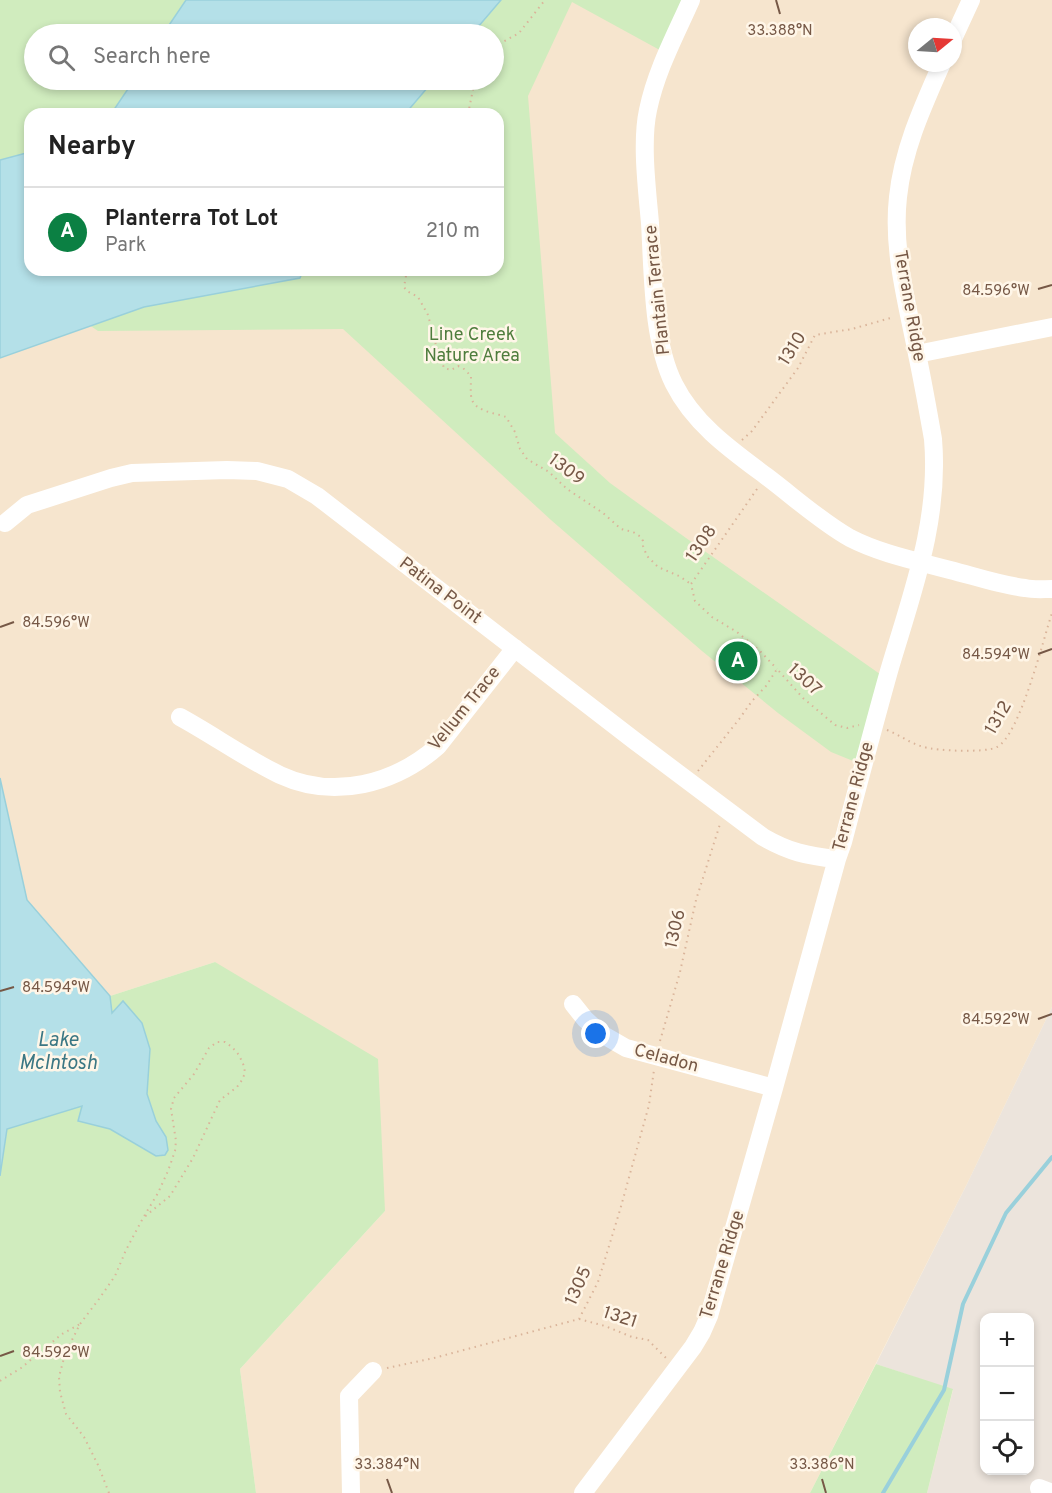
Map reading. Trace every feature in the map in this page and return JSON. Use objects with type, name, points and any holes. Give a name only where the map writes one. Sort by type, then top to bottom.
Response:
[{"type":"street","name":"Plantain Terrace","points":[[691,0],[654,86],[647,113],[645,138],[659,336],[673,382],[692,413],[732,451],[832,527],[853,539],[921,563],[1026,589],[1052,589]]},
{"type":"street","points":[[962,18],[970,0]]},
{"type":"street","name":"Terrane Ridge","points":[[583,1493],[677,1369],[702,1332],[712,1307],[921,563],[934,491],[935,465],[933,439],[900,270],[896,234],[898,196],[908,146],[938,72]]},
{"type":"street","points":[[917,354],[1052,327]]},
{"type":"street","name":"Patina Point","points":[[5,523],[27,505],[132,473],[257,471],[288,479],[317,496],[763,837],[782,848],[810,856],[837,859]]},
{"type":"street","name":"Vellum Trace","points":[[180,717],[280,775],[316,785],[342,787],[365,784],[403,771],[438,746],[515,648]]},
{"type":"street","name":"Celadon","points":[[573,1004],[600,1033],[626,1048],[774,1088]]},
{"type":"street","points":[[351,1493],[349,1396],[373,1371]]},
{"type":"path","points":[[504,41],[519,33],[545,0]]},
{"type":"path","points":[[469,108],[474,90]]},
{"type":"path","name":"1309","points":[[406,276],[404,287],[418,297],[428,315],[444,368],[451,370],[458,366],[464,368],[471,376],[471,398],[475,405],[485,411],[506,417],[515,432],[520,449],[528,459],[549,472],[567,489],[603,513],[621,529],[641,537],[647,556],[658,567],[691,584]]},
{"type":"path","name":"1310","points":[[732,451],[752,431],[789,381],[815,335],[852,329],[909,314]]},
{"type":"path","name":"1308","points":[[766,476],[691,584],[695,601],[712,617],[737,632],[760,651],[777,669]]},
{"type":"path","name":"1312","points":[[874,725],[921,747],[936,750],[997,748],[1008,736],[1020,712],[1052,613]]},
{"type":"path","name":"1307","points":[[689,782],[777,669],[803,698],[835,725],[847,728],[865,723],[874,725]]},
{"type":"path","name":"1306","points":[[656,1057],[680,972],[696,900],[726,810]]},
{"type":"path","points":[[109,1493],[84,1437],[66,1414],[60,1392],[59,1377],[65,1354],[80,1324],[115,1276],[126,1250],[143,1218],[158,1193],[175,1151],[176,1141],[171,1109],[174,1098],[194,1074],[209,1048],[217,1042],[225,1042],[239,1055],[244,1066],[245,1072],[242,1080],[237,1087],[220,1100],[193,1158],[170,1196],[143,1218]]},
{"type":"path","name":"1305","points":[[373,1371],[434,1358],[579,1319],[598,1282],[620,1210],[649,1105],[656,1057]]},
{"type":"path","name":"1321","points":[[579,1319],[648,1340],[677,1369]]},
{"type":"path","points":[[0,1381],[21,1368],[62,1334],[80,1324]]},
{"type":"shaded area","points":[[501,0],[1052,0],[1052,1007],[967,1184],[810,1493],[256,1493],[240,1369],[385,1211],[215,962],[110,996],[27,900],[0,778],[0,358],[144,307],[441,276],[504,276],[504,108],[497,108],[495,90],[504,90],[504,24],[496,24]]},
{"type":"shaded area","points":[[1052,1007],[1052,1493],[927,1493],[953,1390],[876,1364],[967,1184]]},
{"type":"green space","points":[[0,0],[186,0],[170,24],[24,24],[24,90],[127,90],[115,108],[24,108],[24,154],[0,160]]},
{"type":"green space","name":"Line Creek Nature Area","points":[[450,0],[691,0],[667,54],[572,2],[528,96],[555,433],[610,483],[887,679],[863,765],[831,752],[778,713],[702,651],[551,520],[343,329],[98,331],[0,264],[24,269],[24,276],[504,276],[504,108],[360,108],[373,90],[504,90],[504,24],[428,24]]},
{"type":"green space","points":[[215,962],[378,1059],[385,1211],[240,1369],[256,1493],[0,1493],[0,1176],[7,1129],[86,1074],[110,996]]},
{"type":"green space","points":[[876,1364],[953,1389],[927,1493],[810,1493]]},
{"type":"water","points":[[186,0],[501,0],[481,24],[170,24]]},
{"type":"water","points":[[127,90],[425,90],[410,108],[115,108]]},
{"type":"water","points":[[24,154],[24,276],[301,276],[300,278],[144,307],[0,358],[0,160]]},
{"type":"water","name":"Lake McIntosh","points":[[0,778],[27,900],[110,996],[112,1013],[123,1001],[142,1023],[150,1049],[147,1094],[156,1121],[166,1137],[168,1150],[165,1155],[156,1156],[110,1129],[78,1121],[82,1106],[7,1129],[0,1176]]},
{"type":"waterway","points":[[883,1493],[944,1390],[963,1304],[1006,1213],[1052,1157]]},
{"type":"place","name":"Planterra Tot Lot","points":[[738,661]]}]
